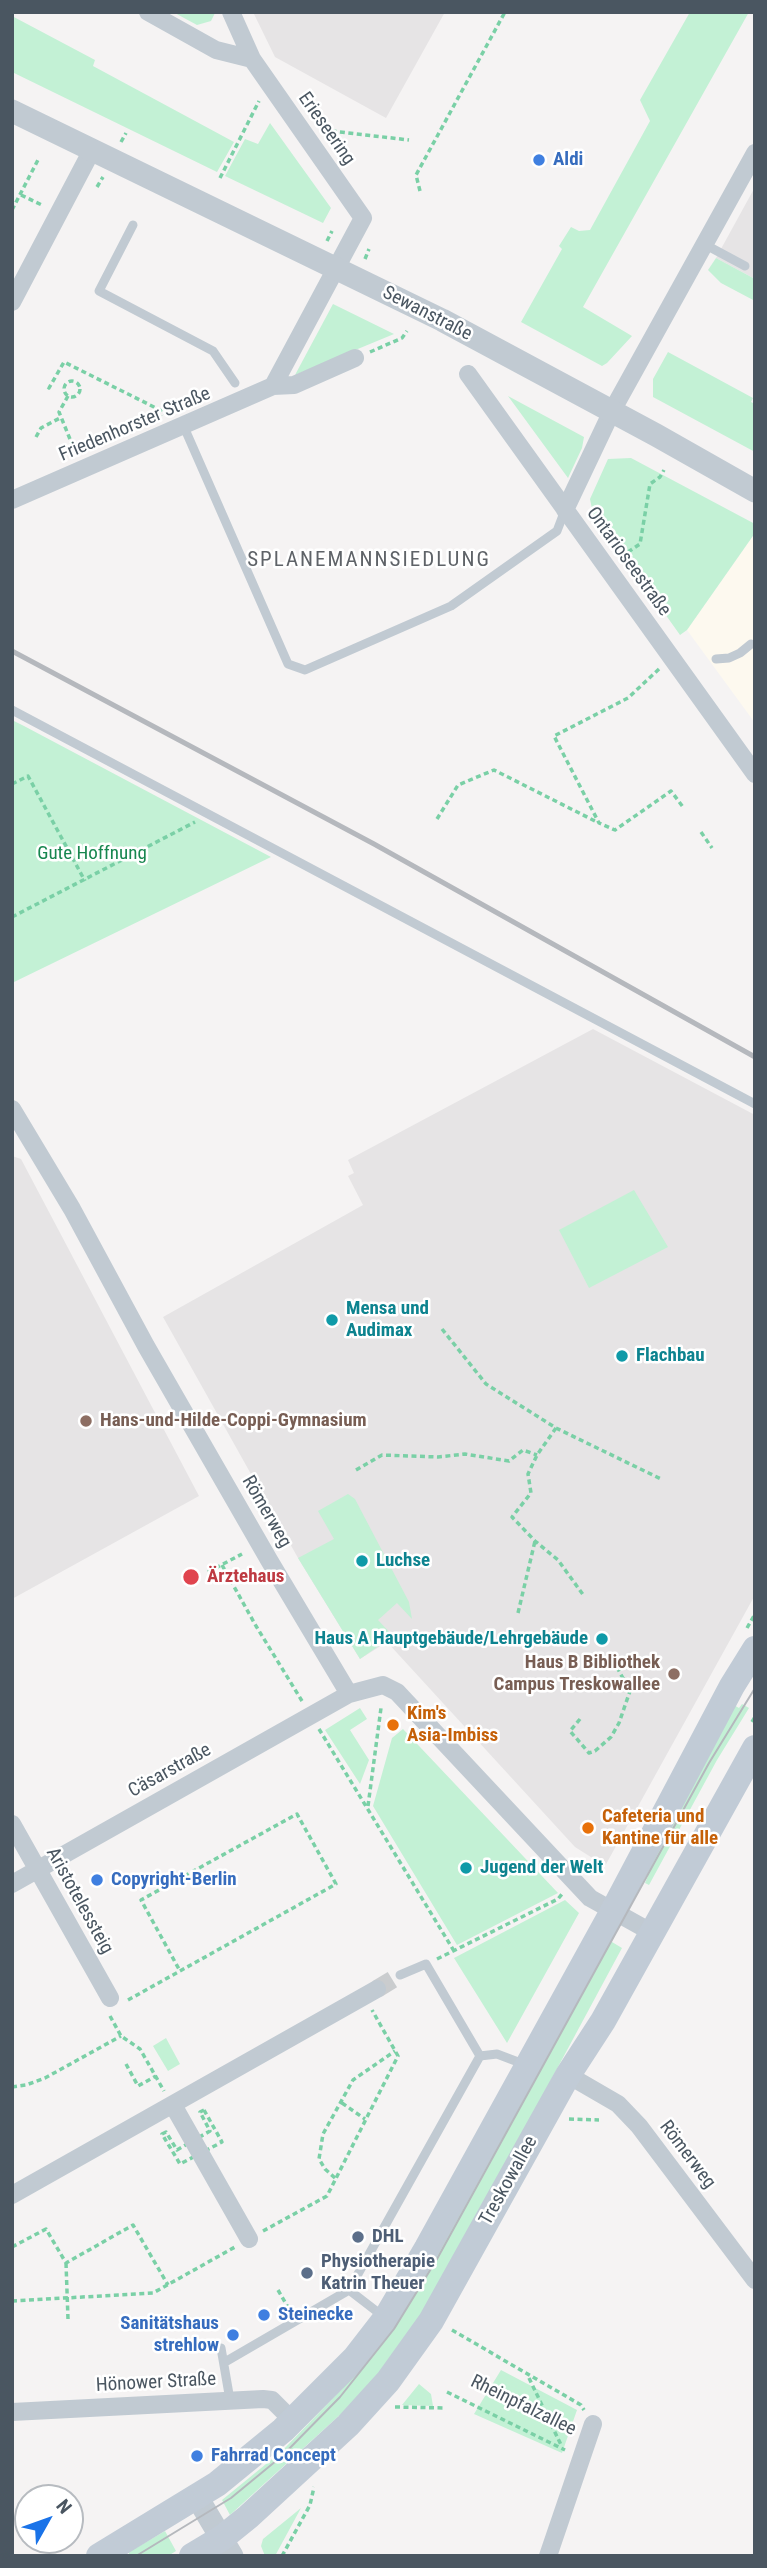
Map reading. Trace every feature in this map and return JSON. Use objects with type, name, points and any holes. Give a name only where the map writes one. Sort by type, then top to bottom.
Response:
[{"type":"main road","name":"Treskowallee","points":[[99,2556],[197,2497],[293,2421],[355,2358],[386,2318],[613,1911],[732,1686],[755,1649]]},
{"type":"main road","name":"Treskowallee","points":[[192,2556],[227,2547],[372,2400],[431,2321],[568,2075],[603,2021],[754,1729]]},
{"type":"street","points":[[148,12],[216,50],[252,59]]},
{"type":"street","name":"Erieseering","points":[[230,12],[252,59],[268,84],[363,218],[336,268]]},
{"type":"street","name":"Sewanstraße","points":[[12,111],[442,320],[755,491]]},
{"type":"street","points":[[12,302],[92,150]]},
{"type":"street","points":[[565,510],[612,411],[755,153]]},
{"type":"street","points":[[273,386],[336,268]]},
{"type":"street","name":"Friedenhorster Straße","points":[[12,500],[273,386],[294,385],[355,358]]},
{"type":"street","name":"Ontarioseestraße","points":[[468,374],[755,774]]},
{"type":"street","name":"Römerweg","points":[[13,1111],[72,1209],[146,1346],[269,1560],[349,1694]]},
{"type":"street","points":[[349,1694],[383,1685],[397,1692],[577,1886],[590,1898],[651,1932]]},
{"type":"street","name":"Cäsarstraße","points":[[12,1884],[349,1694]]},
{"type":"street","name":"Aristotelessteig","points":[[12,1824],[118,2000]]},
{"type":"street","points":[[12,2195],[370,1992]]},
{"type":"street","name":"Römerweg","points":[[568,2075],[618,2104],[639,2126],[755,2280]]},
{"type":"street","points":[[173,2105],[248,2239]]},
{"type":"street","name":"Hönower Straße","points":[[12,2412],[272,2400],[293,2421]]},
{"type":"street","name":"Rheinpfalzallee","points":[[548,2556],[593,2424]]},
{"type":"street","points":[[197,2497],[227,2547]]},
{"type":"lane","points":[[133,225],[99,291],[213,351],[235,383]]},
{"type":"lane","points":[[704,244],[745,266]]},
{"type":"lane","points":[[178,429],[288,664],[305,670],[451,606],[557,531],[565,510]]},
{"type":"lane","points":[[716,659],[729,658],[751,644]]},
{"type":"lane","points":[[12,710],[755,1104]]},
{"type":"lane","points":[[400,1975],[426,1964],[480,2056]]},
{"type":"lane","points":[[480,2056],[497,2054],[527,2066]]},
{"type":"lane","points":[[225,2362],[349,2290],[480,2056]]},
{"type":"lane","points":[[349,2290],[386,2318]]},
{"type":"lane","points":[[221,2348],[230,2400]]},
{"type":"path","points":[[420,191],[416,175],[505,12]]},
{"type":"path","points":[[220,178],[268,84]]},
{"type":"path","points":[[297,127],[409,140]]},
{"type":"path","points":[[12,211],[39,158]]},
{"type":"path","points":[[21,194],[59,213]]},
{"type":"path","points":[[355,358],[402,338],[407,331]]},
{"type":"path","points":[[48,387],[64,362],[160,410],[178,429]]},
{"type":"path","points":[[75,382],[81,371]]},
{"type":"path","points":[[75,382],[80,388],[79,394],[75,397],[68,396],[65,386],[75,382]]},
{"type":"path","points":[[68,396],[59,412],[60,418],[83,470]]},
{"type":"path","points":[[36,437],[41,428],[60,418]]},
{"type":"path","points":[[628,552],[640,544],[650,484],[660,477],[664,470]]},
{"type":"path","points":[[599,823],[554,736],[628,698],[671,658]]},
{"type":"path","points":[[437,819],[458,785],[494,770],[615,830],[671,791],[683,807]]},
{"type":"path","points":[[12,784],[27,776],[85,881]]},
{"type":"path","points":[[12,917],[209,814]]},
{"type":"path","points":[[701,832],[712,848]]},
{"type":"path","points":[[442,1329],[486,1384],[556,1428],[661,1479]]},
{"type":"path","points":[[556,1428],[527,1474],[531,1493],[512,1517],[558,1560],[584,1595]]},
{"type":"path","points":[[356,1469],[382,1455],[438,1457],[465,1454],[509,1461],[523,1450],[537,1455]]},
{"type":"path","points":[[518,1613],[535,1541]]},
{"type":"path","points":[[208,1572],[242,1554]]},
{"type":"path","points":[[222,1565],[304,1703]]},
{"type":"path","points":[[580,1719],[570,1731],[589,1753],[611,1737],[630,1691],[614,1662]]},
{"type":"path","points":[[368,1807],[381,1708]]},
{"type":"path","points":[[318,1727],[454,1951],[558,1899],[562,1894]]},
{"type":"path","points":[[173,2105],[140,2049],[121,2036],[106,2009],[118,2000],[180,1970],[336,1884],[296,1814],[141,1900],[180,1970]]},
{"type":"path","points":[[12,2301],[153,2293],[327,2196],[398,2056],[370,1992]]},
{"type":"path","points":[[12,2087],[45,2078],[121,2036]]},
{"type":"path","points":[[335,2178],[319,2159],[323,2134],[353,2080],[395,2051]]},
{"type":"path","points":[[126,2064],[138,2086],[156,2076]]},
{"type":"path","points":[[342,2103],[365,2119]]},
{"type":"path","points":[[569,2119],[599,2120]]},
{"type":"path","points":[[215,2145],[222,2142]]},
{"type":"path","points":[[66,2263],[133,2225],[168,2284]]},
{"type":"path","points":[[12,2247],[46,2229],[66,2263],[68,2319]]},
{"type":"path","points":[[278,2290],[296,2320]]},
{"type":"path","points":[[452,2330],[581,2405],[593,2424]]},
{"type":"path","points":[[528,2376],[563,2449]]},
{"type":"path","name":"Rheinpfalzallee","points":[[447,2392],[580,2457]]},
{"type":"path","points":[[396,2407],[446,2408]]},
{"type":"path","points":[[282,2556],[310,2505],[314,2487]]},
{"type":"shaded area","points":[[253,12],[445,12],[386,118],[275,57]]},
{"type":"shaded area","points":[[755,187],[755,279],[716,258]]},
{"type":"shaded area","points":[[755,533],[755,723],[687,630]]},
{"type":"shaded area","points":[[593,1029],[755,1115],[755,1595],[605,1866],[575,1847],[387,1642],[360,1659],[298,1558],[163,1317],[363,1205],[348,1176],[354,1173],[348,1160]]},
{"type":"shaded area","name":"Hans-und-Hilde-Coppi-Gymnasium","points":[[12,1156],[21,1159],[199,1496],[12,1599]]},
{"type":"green space","points":[[173,12],[215,13],[211,21],[197,25]]},
{"type":"green space","points":[[690,12],[749,12],[583,307],[632,336],[602,366],[521,322],[562,249],[559,246],[571,227],[579,231],[590,230],[650,121],[640,100]]},
{"type":"green space","points":[[12,16],[95,60],[93,66],[234,142],[217,172],[12,72]]},
{"type":"green space","points":[[270,123],[331,208],[323,223],[225,176],[245,139],[258,144]]},
{"type":"green space","points":[[716,258],[755,279],[755,301],[721,283],[708,270]]},
{"type":"green space","points":[[333,304],[394,334],[295,375]]},
{"type":"green space","points":[[668,352],[753,398],[751,402],[755,404],[755,452],[653,397],[653,379]]},
{"type":"green space","points":[[508,396],[584,437],[582,448],[568,478]]},
{"type":"green space","points":[[631,458],[755,524],[755,533],[687,630],[680,635],[628,562],[633,559],[617,536],[611,539],[593,514],[590,499],[608,459]]},
{"type":"green space","name":"Gute Hoffnung","points":[[12,720],[24,726],[271,857],[12,983]]},
{"type":"green space","points":[[634,1190],[668,1247],[589,1288],[559,1230]]},
{"type":"green space","points":[[348,1494],[355,1499],[409,1602],[412,1619],[397,1603],[378,1620],[393,1636],[360,1659],[298,1558],[334,1539],[318,1511]]},
{"type":"green space","points":[[732,1704],[739,1708],[742,1704],[749,1708],[717,1760],[649,1885],[645,1883],[648,1876],[643,1873]]},
{"type":"green space","points":[[360,1708],[367,1719],[350,1730],[369,1760],[360,1784],[325,1730]]},
{"type":"green space","points":[[403,1729],[558,1893],[457,1945],[373,1806],[392,1738]]},
{"type":"green space","points":[[565,1900],[579,1913],[507,2043],[454,1958]]},
{"type":"green space","points":[[607,1939],[622,1948],[432,2301],[365,2392],[230,2515],[222,2500],[282,2451],[343,2388]]},
{"type":"green space","points":[[166,2038],[180,2064],[168,2071],[153,2046]]},
{"type":"green space","points":[[501,2370],[577,2410],[562,2453],[474,2414]]},
{"type":"green space","points":[[419,2384],[431,2394],[433,2406],[402,2405]]},
{"type":"green space","points":[[301,2508],[275,2556],[265,2556],[261,2546],[263,2539]]},
{"type":"green space","points":[[165,2531],[176,2551],[168,2556],[129,2556],[129,2552]]},
{"type":"tunnel","points":[[377,1989],[400,1975]]},
{"type":"tram line","points":[[136,2556],[231,2498],[282,2456],[340,2397],[394,2329],[437,2259],[709,1763],[755,1688]]},
{"type":"railway","points":[[12,651],[374,844],[755,1057]]},
{"type":"place","name":"Aldi","points":[[539,160]]},
{"type":"place","name":"Mensa und Audimax","points":[[332,1320]]},
{"type":"place","name":"Flachbau","points":[[622,1356]]},
{"type":"place","name":"Hans-und-Hilde-Coppi-Gymnasium","points":[[86,1421]]},
{"type":"place","name":"Luchse","points":[[362,1561]]},
{"type":"place","name":"Ärztehaus","points":[[191,1577]]},
{"type":"place","name":"Haus A Hauptgebäude/Lehrgebäude","points":[[602,1639]]},
{"type":"place","name":"Haus B Bibliothek Campus Treskowallee","points":[[674,1674]]},
{"type":"place","name":"Kim's Asia-Imbiss","points":[[393,1725]]},
{"type":"place","name":"Cafeteria und Kantine für alle","points":[[588,1828]]},
{"type":"place","name":"Jugend der Welt","points":[[466,1868]]},
{"type":"place","name":"Copyright-Berlin","points":[[97,1880]]},
{"type":"place","name":"DHL","points":[[358,2237]]},
{"type":"place","name":"Physiotherapie Katrin Theuer","points":[[307,2273]]},
{"type":"place","name":"Steinecke","points":[[264,2315]]},
{"type":"place","name":"Sanitätshaus strehlow","points":[[233,2335]]},
{"type":"place","name":"Fahrrad Concept","points":[[197,2456]]},
{"type":"district","name":"SPLANEMANNSIEDLUNG","points":[[369,561]]}]
